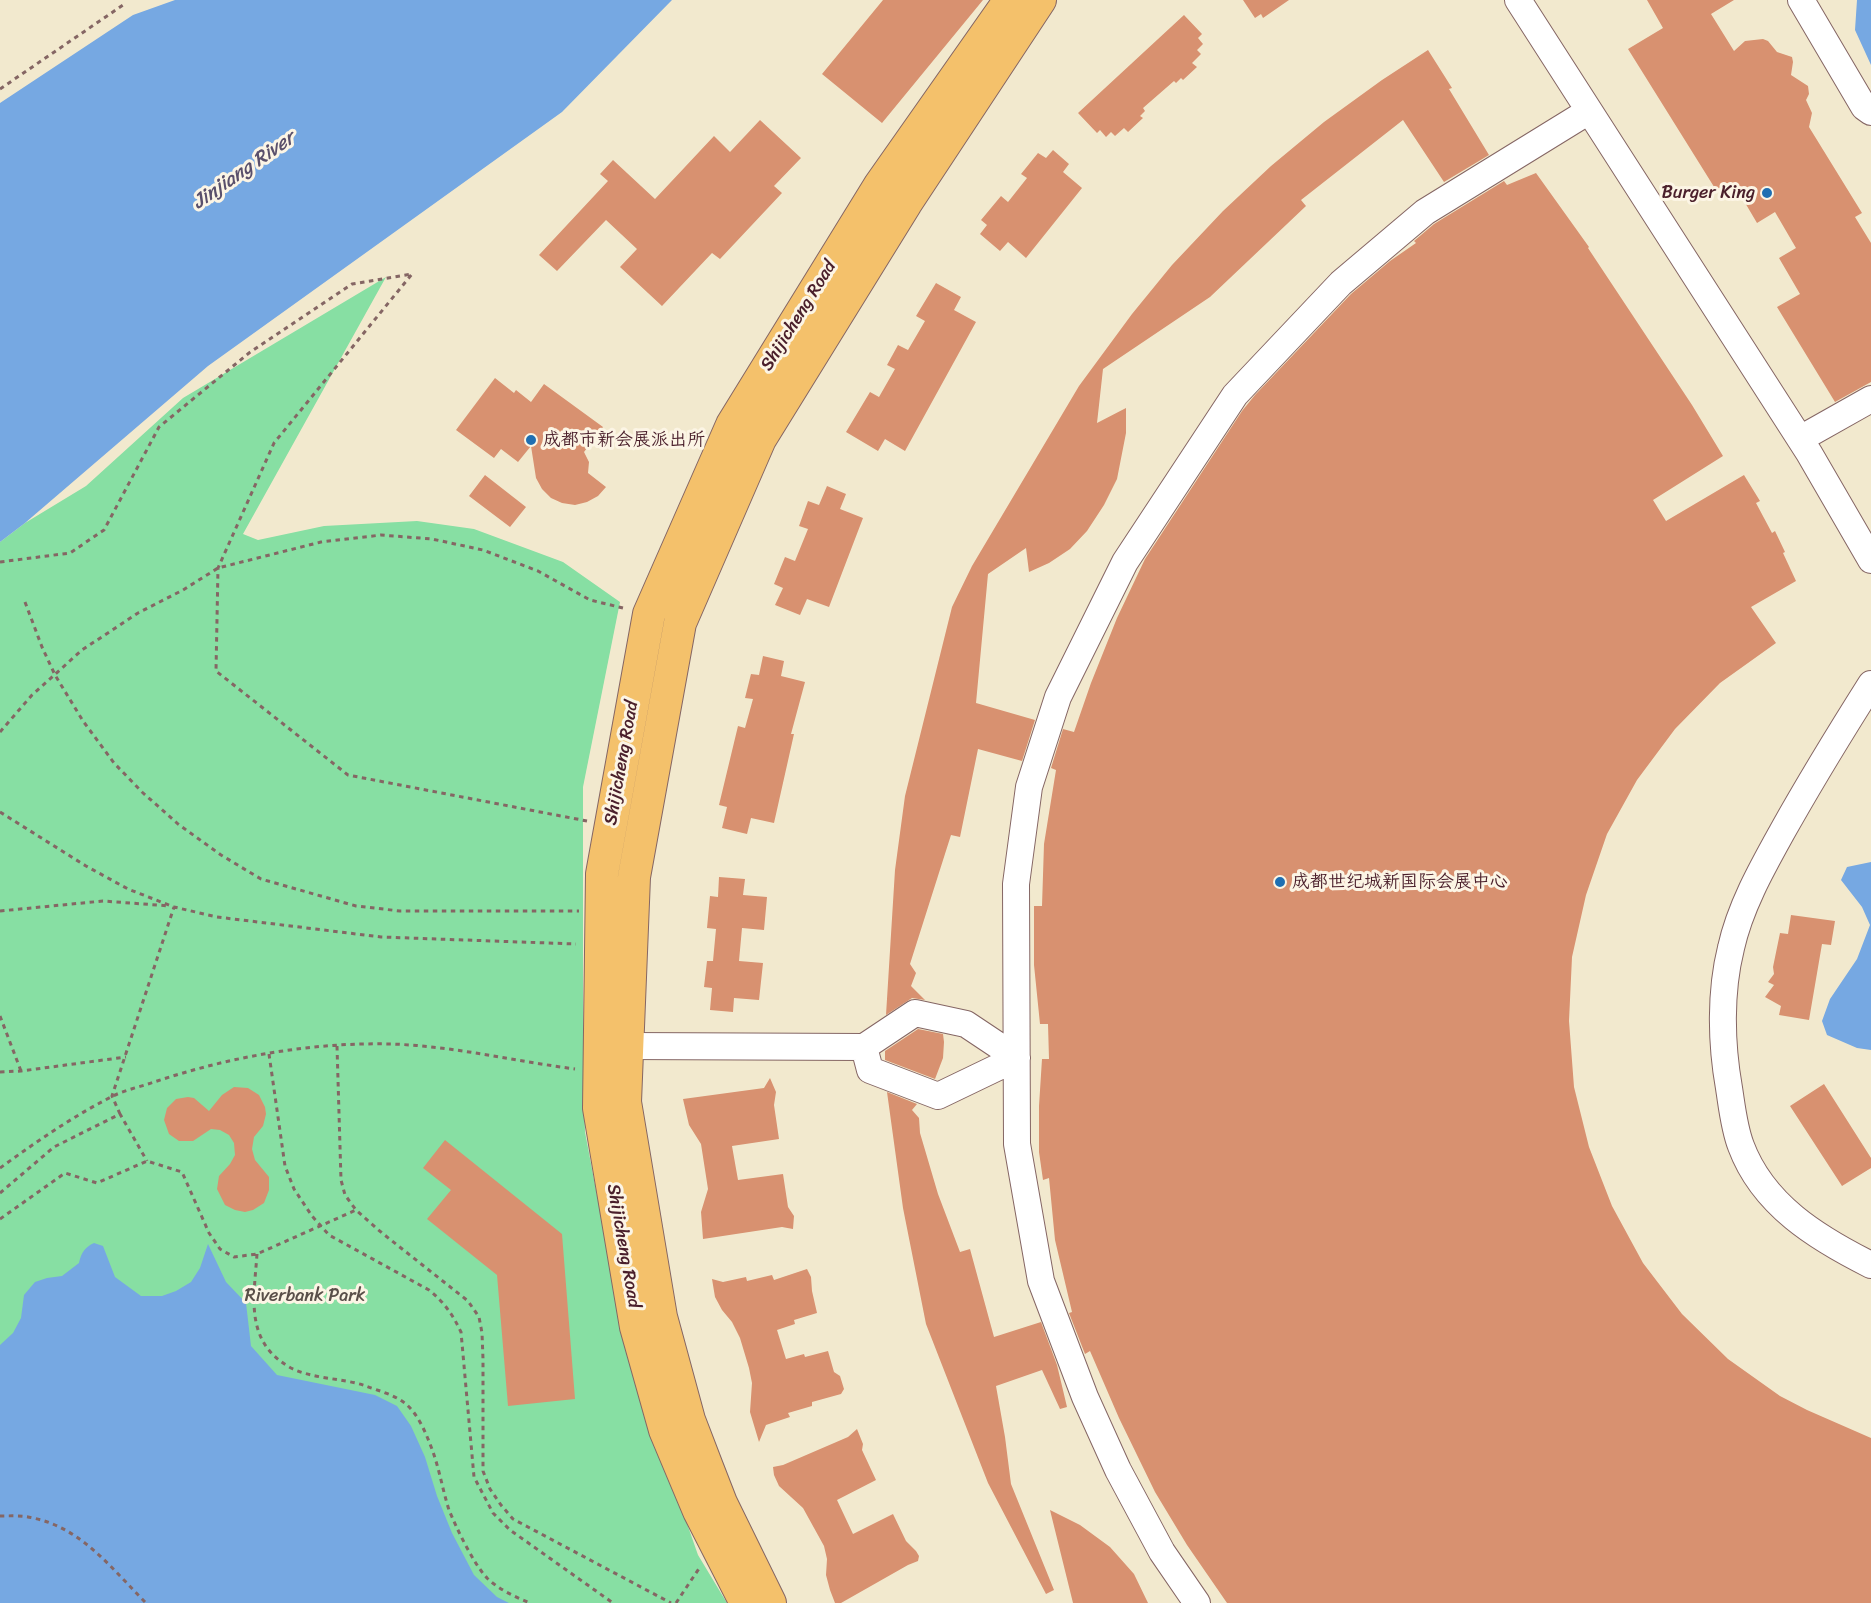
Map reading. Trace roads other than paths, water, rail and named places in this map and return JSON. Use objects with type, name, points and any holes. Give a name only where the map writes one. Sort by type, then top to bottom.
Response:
[{"type":"main road","name":"Shijicheng Road","points":[[746,1603],[699,1511],[665,1430],[636,1327],[599,1108],[602,874],[649,614],[732,425],[880,185],[1010,0]]},
{"type":"main road","name":"Shijicheng Road","points":[[770,1603],[714,1485],[689,1420],[661,1317],[625,1102],[634,877],[680,623],[760,440],[906,203],[1040,0]]},
{"type":"street","points":[[1518,0],[1800,439],[1871,560]]},
{"type":"street","points":[[1801,0],[1867,109]]},
{"type":"street","points":[[1197,1603],[1162,1552],[1118,1470],[1085,1397],[1041,1281],[1017,1144],[1016,884],[1029,787],[1058,697],[1125,562],[1235,395],[1341,283],[1425,212],[1589,111]]},
{"type":"street","points":[[1800,439],[1871,399]]},
{"type":"street","points":[[1871,684],[1818,767],[1747,900],[1731,948],[1723,1009],[1724,1062],[1733,1111],[1740,1144],[1755,1176],[1793,1219],[1834,1247],[1871,1265]]},
{"type":"street","points":[[627,1046],[864,1047],[915,1013],[966,1024],[1017,1058]]},
{"type":"street","points":[[864,1047],[870,1070],[938,1096],[1017,1058]]},
{"type":"water","name":"Jinjiang River","points":[[175,0],[672,0],[562,112],[208,366],[0,542],[0,103],[133,15]]},
{"type":"water","points":[[1857,0],[1871,0],[1871,65],[1855,30]]},
{"type":"water","points":[[1871,862],[1871,1050],[1857,1048],[1827,1035],[1822,1021],[1830,999],[1857,959],[1870,925],[1862,907],[1841,880],[1847,867]]},
{"type":"water","points":[[94,1243],[103,1246],[115,1277],[141,1296],[162,1296],[191,1282],[200,1268],[208,1244],[226,1282],[246,1303],[251,1346],[277,1375],[375,1395],[397,1406],[411,1426],[425,1457],[452,1533],[474,1575],[497,1597],[509,1603],[0,1603],[0,1345],[13,1333],[21,1318],[24,1295],[35,1282],[62,1276],[79,1263],[84,1251]]},
{"type":"place","name":"Burger King","points":[[1767,193]]},
{"type":"place","name":"成都市新会展派出所","points":[[531,440]]},
{"type":"place","name":"成都世纪城新国际会展中心","points":[[1280,882]]},
{"type":"park label","name":"Riverbank Park","points":[[305,1296]]}]
